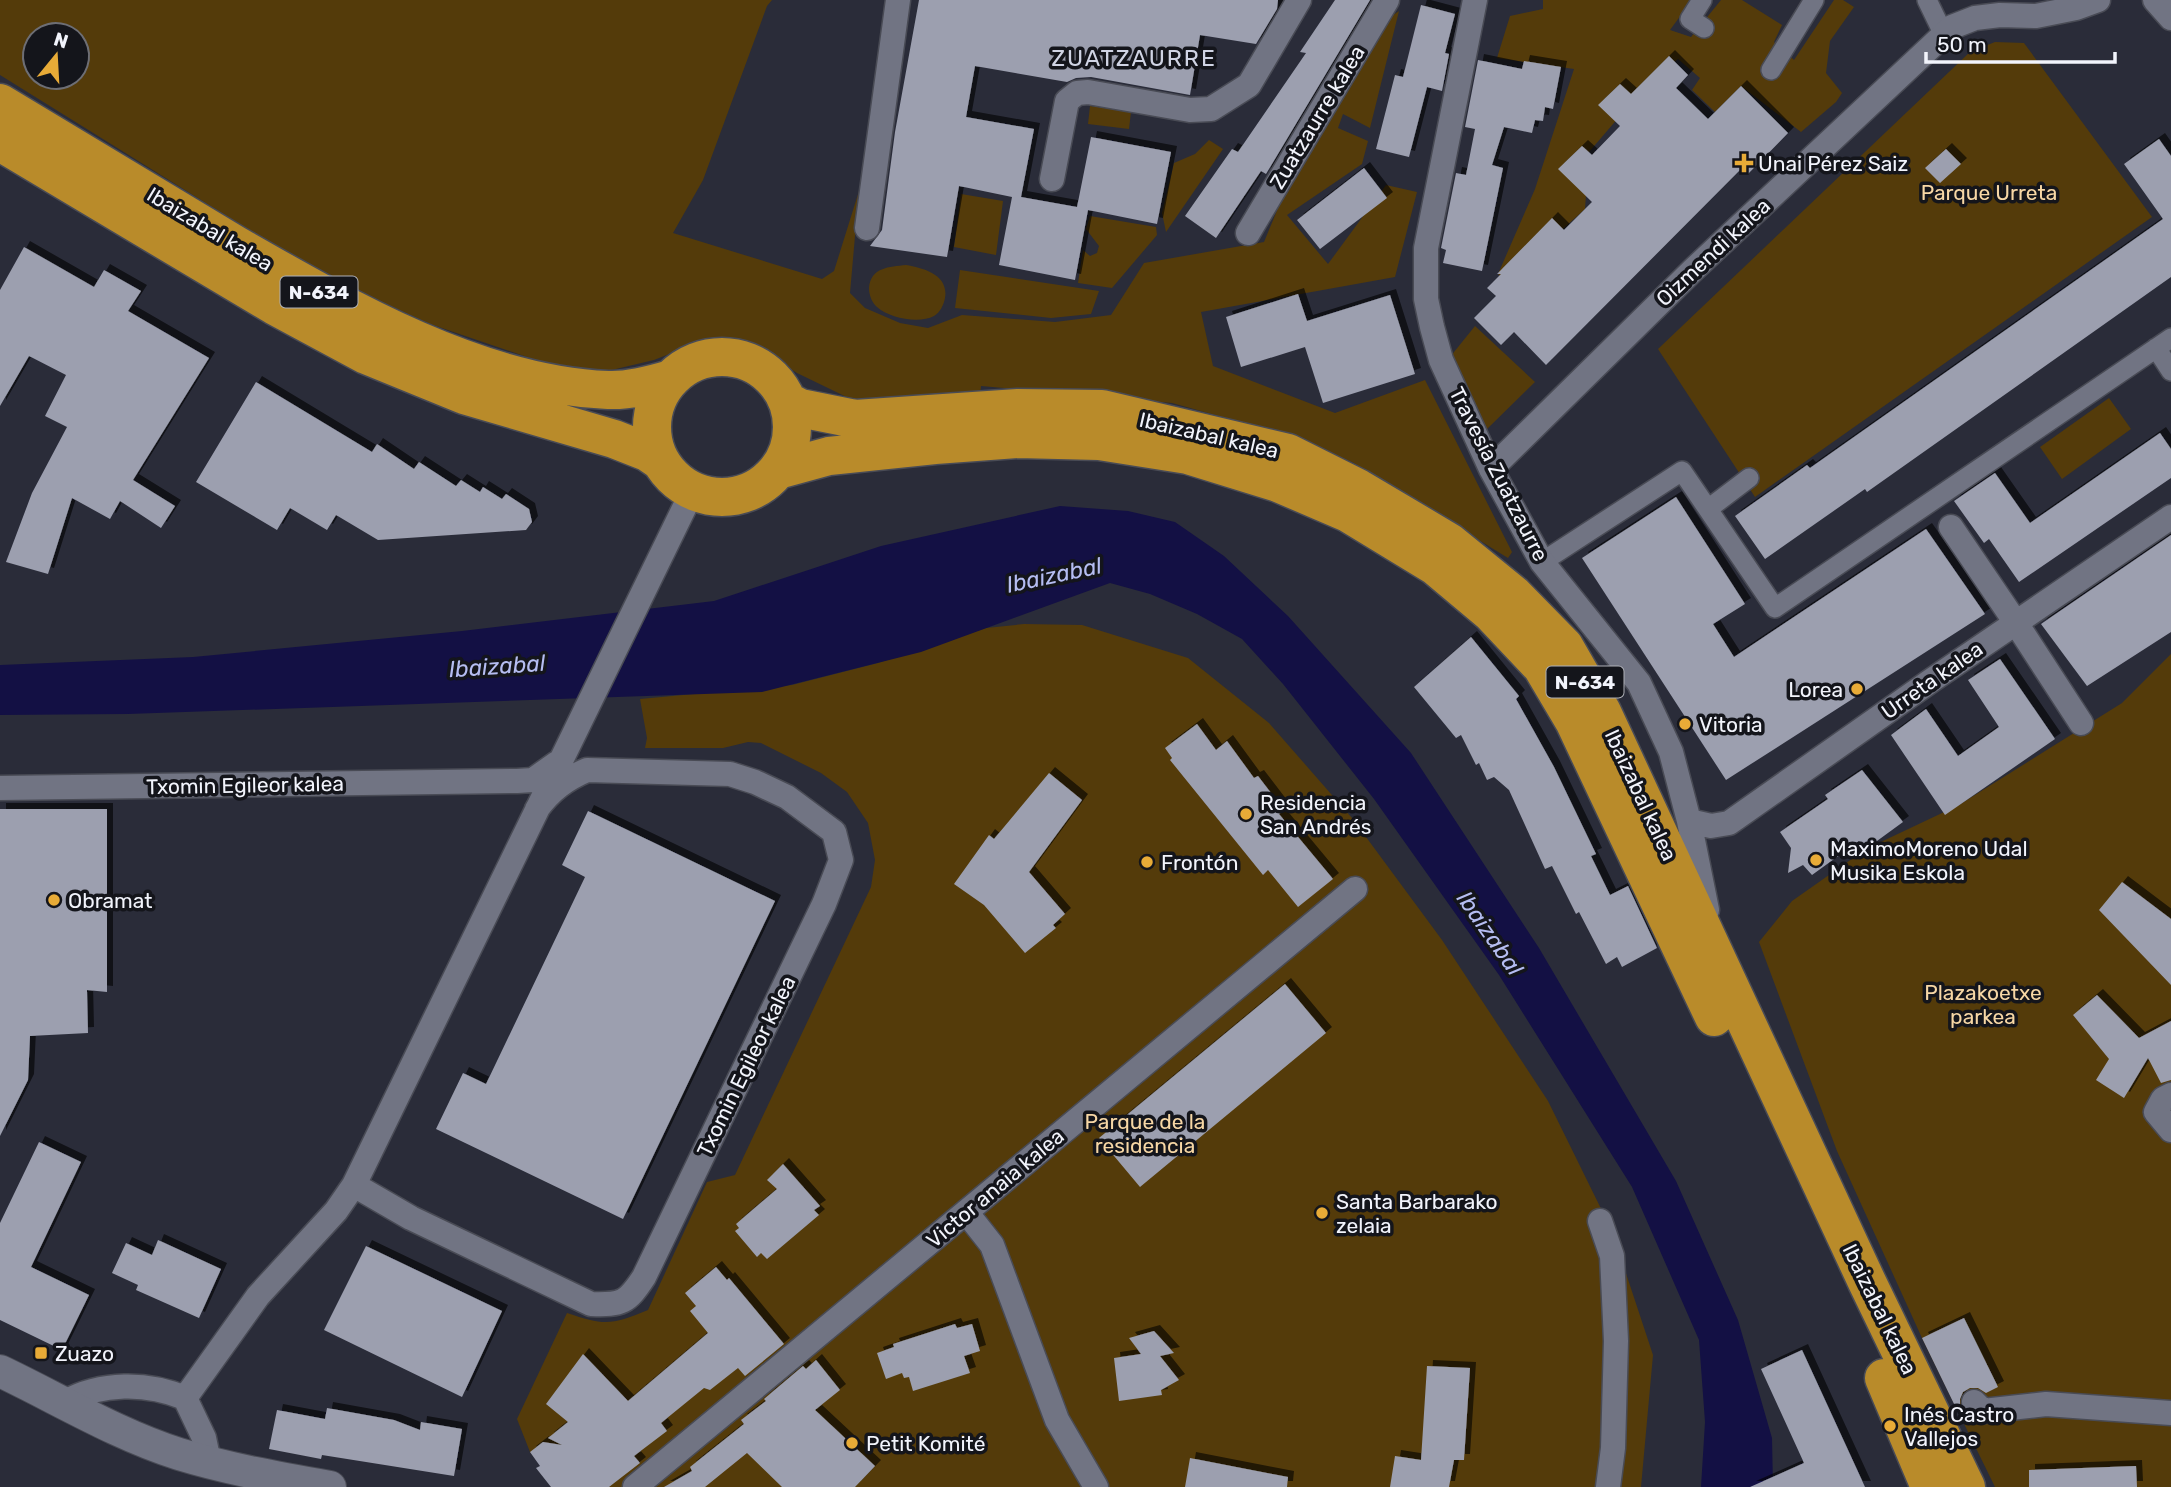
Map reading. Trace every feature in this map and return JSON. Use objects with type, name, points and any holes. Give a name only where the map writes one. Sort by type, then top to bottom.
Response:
[{"type":"highway","name":"Ibaizabal kalea","points":[[0,103],[292,277],[370,319],[424,343],[503,371],[565,386],[611,390],[671,379]]},
{"type":"highway","name":"Ibaizabal kalea","points":[[0,142],[275,306],[366,355],[464,395],[654,456]]},
{"type":"highway","name":"N-634","points":[[778,470],[761,487],[738,496],[714,498],[693,490],[674,479],[654,456],[652,418],[658,397],[671,379],[688,365],[710,358],[732,358],[755,365],[774,380],[787,401]]},
{"type":"highway","name":"Ibaizabal kalea","points":[[787,401],[800,408],[855,419],[1018,408],[1102,409],[1289,453],[1358,488],[1449,541],[1514,595],[1564,646],[1602,712],[1867,1282],[1966,1487]]},
{"type":"highway","points":[[778,470],[789,448],[791,436],[792,424],[787,401]]},
{"type":"highway","name":"Ibaizabal kalea","points":[[778,470],[829,456],[1018,439],[1099,441],[1188,454],[1278,483],[1348,513],[1435,566],[1491,613],[1542,667],[1574,721],[1809,1216],[1905,1424],[1930,1487]]},
{"type":"street","points":[[867,228],[898,0]]},
{"type":"street","points":[[1052,179],[1067,101],[1077,93],[1088,92],[1190,110],[1212,109],[1249,85],[1299,0]]},
{"type":"street","name":"Zuatzaurre kalea","points":[[1248,233],[1387,0]]},
{"type":"street","name":"Travesía Zuatzaurre","points":[[1475,0],[1426,248],[1426,299],[1441,360],[1492,469],[1542,562],[1639,683],[1671,752],[1689,821],[1715,955]]},
{"type":"street","points":[[1702,0],[1690,19],[1704,28]]},
{"type":"street","points":[[1772,70],[1814,0]]},
{"type":"street","points":[[1927,0],[1944,35]]},
{"type":"street","name":"Oizmendi kalea","points":[[1492,469],[1692,271],[1952,27],[1975,18],[2000,15],[2036,16],[2076,8],[2098,0]]},
{"type":"street","points":[[2155,0],[2171,19]]},
{"type":"street","points":[[1514,595],[1542,562],[1682,471],[1775,608],[2163,343],[2171,372]]},
{"type":"street","points":[[1707,509],[1749,478]]},
{"type":"street","points":[[185,1398],[258,1296],[336,1211],[354,1185],[693,490]]},
{"type":"street","name":"Urreta kalea","points":[[1689,821],[1711,826],[1729,823],[2171,517]]},
{"type":"street","points":[[1951,527],[2081,723]]},
{"type":"street","points":[[561,760],[565,767],[573,771],[587,770]]},
{"type":"street","name":"Txomin Egileor kalea","points":[[0,788],[533,780],[561,760]]},
{"type":"street","points":[[542,802],[569,778],[587,770]]},
{"type":"street","name":"Txomin Egileor kalea","points":[[354,1185],[411,1218],[591,1304],[611,1305],[630,1298],[644,1277],[818,916],[841,860],[834,832],[787,797],[755,782],[730,774],[587,770]]},
{"type":"street","points":[[491,782],[519,789],[542,802]]},
{"type":"street","name":"Victor anaia kalea","points":[[635,1487],[1355,889]]},
{"type":"street","points":[[966,1212],[992,1245],[1057,1420],[1096,1487]]},
{"type":"street","points":[[1600,1221],[1612,1256],[1616,1341],[1613,1448],[1608,1487]]},
{"type":"street","points":[[0,1371],[109,1426],[177,1453],[250,1473],[330,1487]]},
{"type":"street","points":[[65,1402],[83,1392],[142,1386],[185,1398],[204,1438],[209,1462]]},
{"type":"street","points":[[1974,1402],[1983,1411],[2046,1404],[2171,1413]]},
{"type":"green space","points":[[0,0],[772,0],[767,6],[703,180],[673,233],[822,279],[834,271],[859,191],[850,293],[865,308],[900,323],[928,328],[962,315],[1055,322],[1111,315],[1144,263],[1264,242],[1294,169],[1377,26],[1399,11],[1370,128],[1343,114],[1338,128],[1368,141],[1362,164],[1287,215],[1328,264],[1386,185],[1417,192],[1395,277],[1201,312],[1213,366],[1335,413],[1425,380],[1512,552],[1508,558],[1352,462],[1255,426],[1172,403],[981,386],[980,397],[863,405],[797,373],[770,356],[736,342],[697,343],[654,360],[599,373],[542,362],[430,324],[362,293],[267,241],[26,91],[91,91],[91,21],[21,21],[21,88],[0,75]]},
{"type":"green space","points":[[1543,0],[1692,0],[1670,30],[1691,37],[1721,0],[1742,0],[1782,25],[1774,42],[1794,60],[1834,0],[1843,0],[1854,7],[1830,41],[1826,73],[1842,93],[1836,102],[1801,132],[1741,86],[1715,112],[1692,90],[1700,78],[1678,59],[1643,89],[1589,152],[1585,209],[1505,281],[1498,274],[1535,189],[1574,69],[1497,58],[1510,16],[1543,9]]},
{"type":"green space","name":"Parque Urreta","points":[[1995,42],[2024,43],[2152,217],[1755,497],[1658,349],[1970,52]]},
{"type":"green space","points":[[1090,106],[1131,112],[1129,129],[1088,124]]},
{"type":"green space","points":[[1209,140],[1223,149],[1166,232],[1162,213],[1174,163],[1195,154]]},
{"type":"green space","points":[[961,194],[1003,201],[996,255],[954,247]]},
{"type":"green space","points":[[1090,216],[1156,227],[1157,235],[1112,288],[1078,283],[1083,250],[1090,256],[1097,253],[1099,246],[1086,229]]},
{"type":"green space","points":[[906,265],[934,274],[943,284],[944,300],[940,311],[934,316],[920,320],[896,317],[882,311],[872,301],[869,288],[873,276],[882,269]]},
{"type":"green space","points":[[960,270],[1099,291],[1091,314],[1051,318],[955,308]]},
{"type":"green space","points":[[1475,326],[1535,382],[1485,431],[1450,357]]},
{"type":"green space","points":[[2109,398],[2131,429],[2062,479],[2040,447]]},
{"type":"green space","name":"Parque de la residencia","points":[[1024,624],[1082,625],[1188,658],[1269,723],[1352,818],[1442,940],[1548,1101],[1612,1231],[1653,1355],[1641,1487],[559,1487],[530,1452],[517,1419],[567,1313],[608,1322],[626,1319],[648,1310],[707,1182],[735,1175],[871,887],[875,860],[868,823],[847,792],[821,773],[761,743],[748,742],[723,748],[645,748],[647,738],[640,699],[792,685],[878,663],[986,628]]},
{"type":"green space","name":"Plazakoetxe parkea","points":[[2171,654],[2171,1487],[1995,1487],[1922,1338],[1837,1151],[1759,942],[1792,901],[1866,849],[1959,805],[2122,703]]},
{"type":"water","name":"Ibaizabal","points":[[1060,506],[1128,511],[1175,522],[1224,556],[1288,616],[1411,753],[1539,948],[1676,1181],[1738,1320],[1772,1438],[1773,1487],[1701,1487],[1705,1422],[1699,1340],[1632,1187],[1499,975],[1374,799],[1283,684],[1242,639],[1197,614],[1150,594],[1110,583],[921,652],[762,692],[128,714],[0,715],[0,665],[193,657],[462,631],[714,601],[881,546]]},
{"type":"building","points":[[919,0],[1278,0],[1277,9],[1256,44],[1200,35],[1190,95],[1091,77],[1067,82],[975,66],[966,117],[1034,129],[1021,197],[1077,207],[1091,137],[1171,152],[1157,224],[1088,210],[1075,280],[999,265],[1012,197],[959,186],[947,257],[870,246],[882,230],[895,132]]},
{"type":"building","points":[[1335,0],[1370,0],[1266,174],[1261,171],[1216,238],[1185,216],[1232,149],[1238,152],[1306,53],[1300,52]]},
{"type":"building","points":[[1421,5],[1455,14],[1445,53],[1449,54],[1442,91],[1427,87],[1409,157],[1376,149],[1395,75],[1403,77]]},
{"type":"building","points":[[1669,56],[1688,75],[1676,88],[1708,119],[1741,86],[1788,133],[1748,174],[1742,168],[1546,365],[1514,332],[1501,345],[1474,318],[1496,296],[1487,288],[1501,274],[1497,274],[1552,218],[1564,230],[1592,202],[1558,169],[1582,146],[1592,155],[1620,126],[1598,105],[1620,84],[1631,94]]},
{"type":"building","points":[[1478,60],[1522,69],[1524,61],[1561,67],[1553,109],[1545,107],[1543,121],[1535,120],[1532,133],[1504,127],[1492,165],[1503,168],[1482,271],[1443,263],[1446,250],[1441,248],[1456,173],[1466,175],[1475,129],[1465,127]]},
{"type":"building","points":[[2159,139],[2171,156],[2171,277],[1867,492],[1865,489],[1765,559],[1735,516],[1807,465],[1810,468],[2163,219],[2124,164]]},
{"type":"building","points":[[1946,149],[1961,164],[1940,183],[1925,168]]},
{"type":"building","points":[[1364,168],[1387,198],[1320,249],[1297,220]]},
{"type":"building","points":[[24,247],[94,287],[104,270],[141,291],[128,311],[209,358],[133,480],[175,506],[161,528],[120,501],[110,519],[72,498],[48,574],[6,562],[32,493],[67,427],[45,416],[66,375],[29,356],[0,406],[0,290]]},
{"type":"building","points":[[1298,294],[1307,321],[1390,295],[1415,374],[1323,403],[1305,347],[1241,367],[1226,317]]},
{"type":"building","points":[[256,382],[372,452],[377,444],[414,469],[419,462],[456,486],[461,480],[480,492],[483,487],[502,499],[506,494],[529,509],[532,522],[526,530],[378,540],[336,515],[327,530],[290,508],[277,530],[196,482]]},
{"type":"building","points":[[2160,433],[2171,449],[2171,478],[2019,582],[1989,539],[1984,543],[1954,501],[1995,473],[2030,523]]},
{"type":"building","points":[[1676,497],[1745,604],[1713,624],[1734,657],[1926,529],[1985,614],[1726,780],[1582,558]]},
{"type":"building","points":[[2171,535],[2171,632],[2087,686],[2041,624]]},
{"type":"building","points":[[1471,637],[1519,696],[1516,699],[1554,767],[1596,854],[1591,856],[1610,895],[1628,886],[1657,948],[1622,967],[1617,957],[1606,964],[1579,912],[1576,914],[1552,866],[1545,869],[1509,790],[1494,777],[1487,780],[1461,735],[1456,738],[1414,687]]},
{"type":"building","points":[[2000,659],[2055,739],[1945,815],[1891,735],[1926,709],[1958,756],[1999,727],[1968,680]]},
{"type":"building","name":"Residencia San Andrés","points":[[1197,724],[1216,750],[1227,741],[1254,778],[1258,776],[1284,810],[1279,814],[1333,879],[1298,907],[1268,870],[1263,875],[1170,760],[1172,758],[1165,748]]},
{"type":"building","points":[[1862,770],[1903,822],[1866,849],[1859,841],[1812,875],[1803,865],[1788,873],[1791,848],[1780,832],[1828,799],[1825,795]]},
{"type":"building","points":[[1049,773],[1082,800],[1029,872],[1065,914],[1053,925],[1056,928],[1025,953],[984,905],[954,884],[989,835],[994,839]]},
{"type":"building","name":"Obramat","points":[[0,809],[107,809],[107,992],[87,990],[88,1033],[30,1036],[28,1080],[0,1136]]},
{"type":"building","points":[[588,811],[775,901],[623,1219],[436,1129],[463,1073],[486,1084],[585,877],[562,865]]},
{"type":"building","points":[[2122,882],[2171,919],[2171,985],[2099,910]]},
{"type":"building","points":[[1285,984],[1326,1033],[1140,1187],[1099,1138]]},
{"type":"building","points":[[2097,995],[2139,1038],[2171,1021],[2171,1080],[2161,1083],[2148,1058],[2124,1098],[2096,1080],[2109,1059],[2073,1015]]},
{"type":"building","points":[[39,1142],[81,1162],[31,1267],[89,1295],[62,1350],[0,1320],[0,1223]]},
{"type":"building","points":[[783,1164],[820,1206],[814,1210],[819,1215],[767,1259],[761,1253],[757,1257],[735,1231],[739,1228],[736,1224],[777,1189],[767,1180]]},
{"type":"building","points":[[158,1240],[221,1269],[199,1318],[136,1290],[138,1285],[112,1273],[126,1243],[152,1255]]},
{"type":"building","points":[[366,1246],[502,1311],[462,1397],[324,1330]]},
{"type":"building","points":[[716,1267],[727,1280],[729,1278],[784,1344],[745,1376],[738,1368],[710,1390],[704,1388],[661,1423],[667,1431],[634,1456],[640,1463],[609,1487],[551,1487],[536,1468],[540,1466],[530,1452],[543,1442],[562,1445],[548,1438],[568,1422],[546,1404],[583,1354],[628,1401],[708,1333],[690,1311],[696,1306],[685,1293]]},
{"type":"building","points":[[1964,1318],[1998,1387],[1986,1393],[1978,1388],[1970,1388],[1963,1392],[1960,1406],[1956,1408],[1922,1338]]},
{"type":"building","points":[[955,1324],[957,1328],[972,1324],[980,1351],[964,1356],[970,1373],[913,1391],[909,1377],[904,1378],[902,1373],[886,1379],[877,1353],[894,1347],[893,1344]]},
{"type":"building","points":[[1154,1331],[1174,1353],[1160,1356],[1179,1380],[1161,1390],[1162,1395],[1119,1401],[1114,1358],[1141,1354],[1129,1338]]},
{"type":"building","points":[[1802,1350],[1865,1487],[1750,1487],[1804,1463],[1761,1369]]},
{"type":"building","points":[[816,1360],[840,1390],[815,1410],[875,1466],[855,1487],[782,1487],[747,1453],[705,1487],[664,1487],[692,1471],[690,1467],[744,1424],[741,1420],[766,1401],[764,1399],[803,1366],[806,1369]]},
{"type":"building","points":[[1427,1366],[1470,1368],[1464,1460],[1454,1460],[1449,1487],[1390,1487],[1395,1456],[1421,1460]]},
{"type":"building","points":[[327,1408],[394,1420],[420,1430],[421,1422],[462,1429],[454,1476],[322,1455],[321,1459],[269,1449],[277,1410],[325,1419]]},
{"type":"building","points":[[1190,1458],[1288,1477],[1287,1487],[1185,1487]]},
{"type":"building","points":[[2136,1466],[2137,1487],[2029,1487],[2029,1470]]},
{"type":"place","name":"Unai Pérez Saiz","points":[[1744,163]]},
{"type":"place","name":"Lorea","points":[[1857,689]]},
{"type":"place","name":"Vitoria","points":[[1685,724]]},
{"type":"place","name":"Residencia San Andrés","points":[[1246,814]]},
{"type":"place","name":"MaximoMoreno Udal Musika Eskola","points":[[1816,860]]},
{"type":"place","name":"Frontón","points":[[1147,862]]},
{"type":"place","name":"Obramat","points":[[54,900]]},
{"type":"place","name":"Santa Barbarako zelaia","points":[[1322,1213]]},
{"type":"place","name":"Zuazo","points":[[41,1353]]},
{"type":"place","name":"Inés Castro Vallejos","points":[[1890,1426]]},
{"type":"place","name":"Petit Komité","points":[[852,1443]]},
{"type":"district","name":"ZUATZAURRE","points":[[1134,58]]}]
